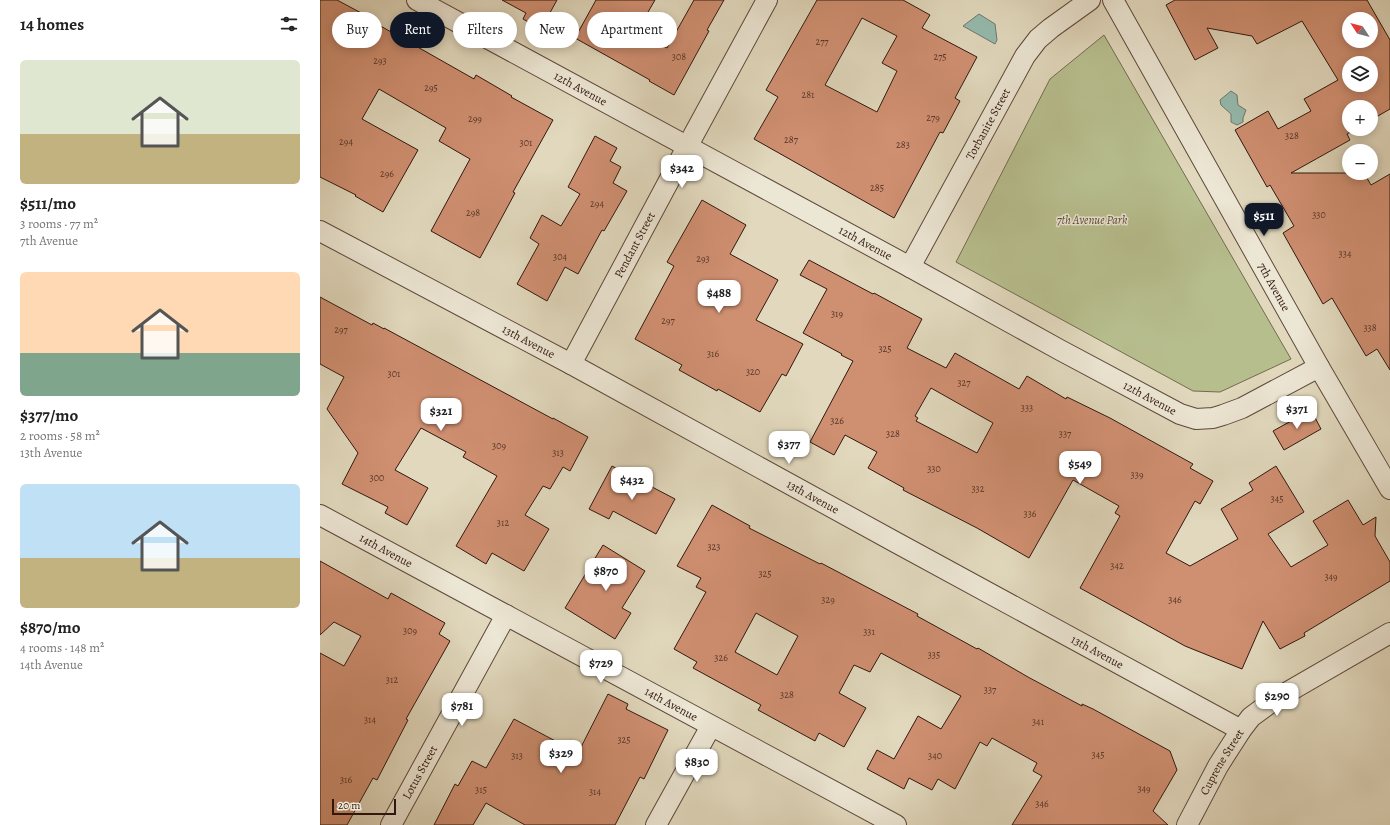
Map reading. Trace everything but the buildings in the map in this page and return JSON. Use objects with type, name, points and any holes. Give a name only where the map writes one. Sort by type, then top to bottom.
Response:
[{"type":"street","name":"12th Avenue","points":[[417,0],[1060,350],[1187,417],[1196,419],[1213,418],[1242,408],[1319,366]]},
{"type":"street","name":"Pendant Street","points":[[571,364],[767,0]]},
{"type":"street","name":"Torbanite Street","points":[[910,267],[1025,56],[1038,39],[1090,0]]},
{"type":"street","name":"7th Avenue","points":[[1113,0],[1390,489]]},
{"type":"street","name":"13th Avenue","points":[[320,230],[571,364],[1241,730]]},
{"type":"street","name":"14th Avenue","points":[[320,515],[896,825]]},
{"type":"street","name":"Lotus Street","points":[[391,825],[506,615]]},
{"type":"street","name":"Cuprene Street","points":[[1187,825],[1218,766],[1251,717],[1262,708],[1390,633]]},
{"type":"street","points":[[656,825],[711,726]]},
{"type":"green space","name":"7th Avenue Park","points":[[1104,35],[1291,359],[1220,392],[1193,391],[956,262],[1050,79]]},
{"type":"water","points":[[979,14],[995,24],[997,40],[995,44],[963,26]]},
{"type":"water","points":[[1231,91],[1237,95],[1238,105],[1246,110],[1243,122],[1237,125],[1231,122],[1231,114],[1221,105],[1220,100]]}]
